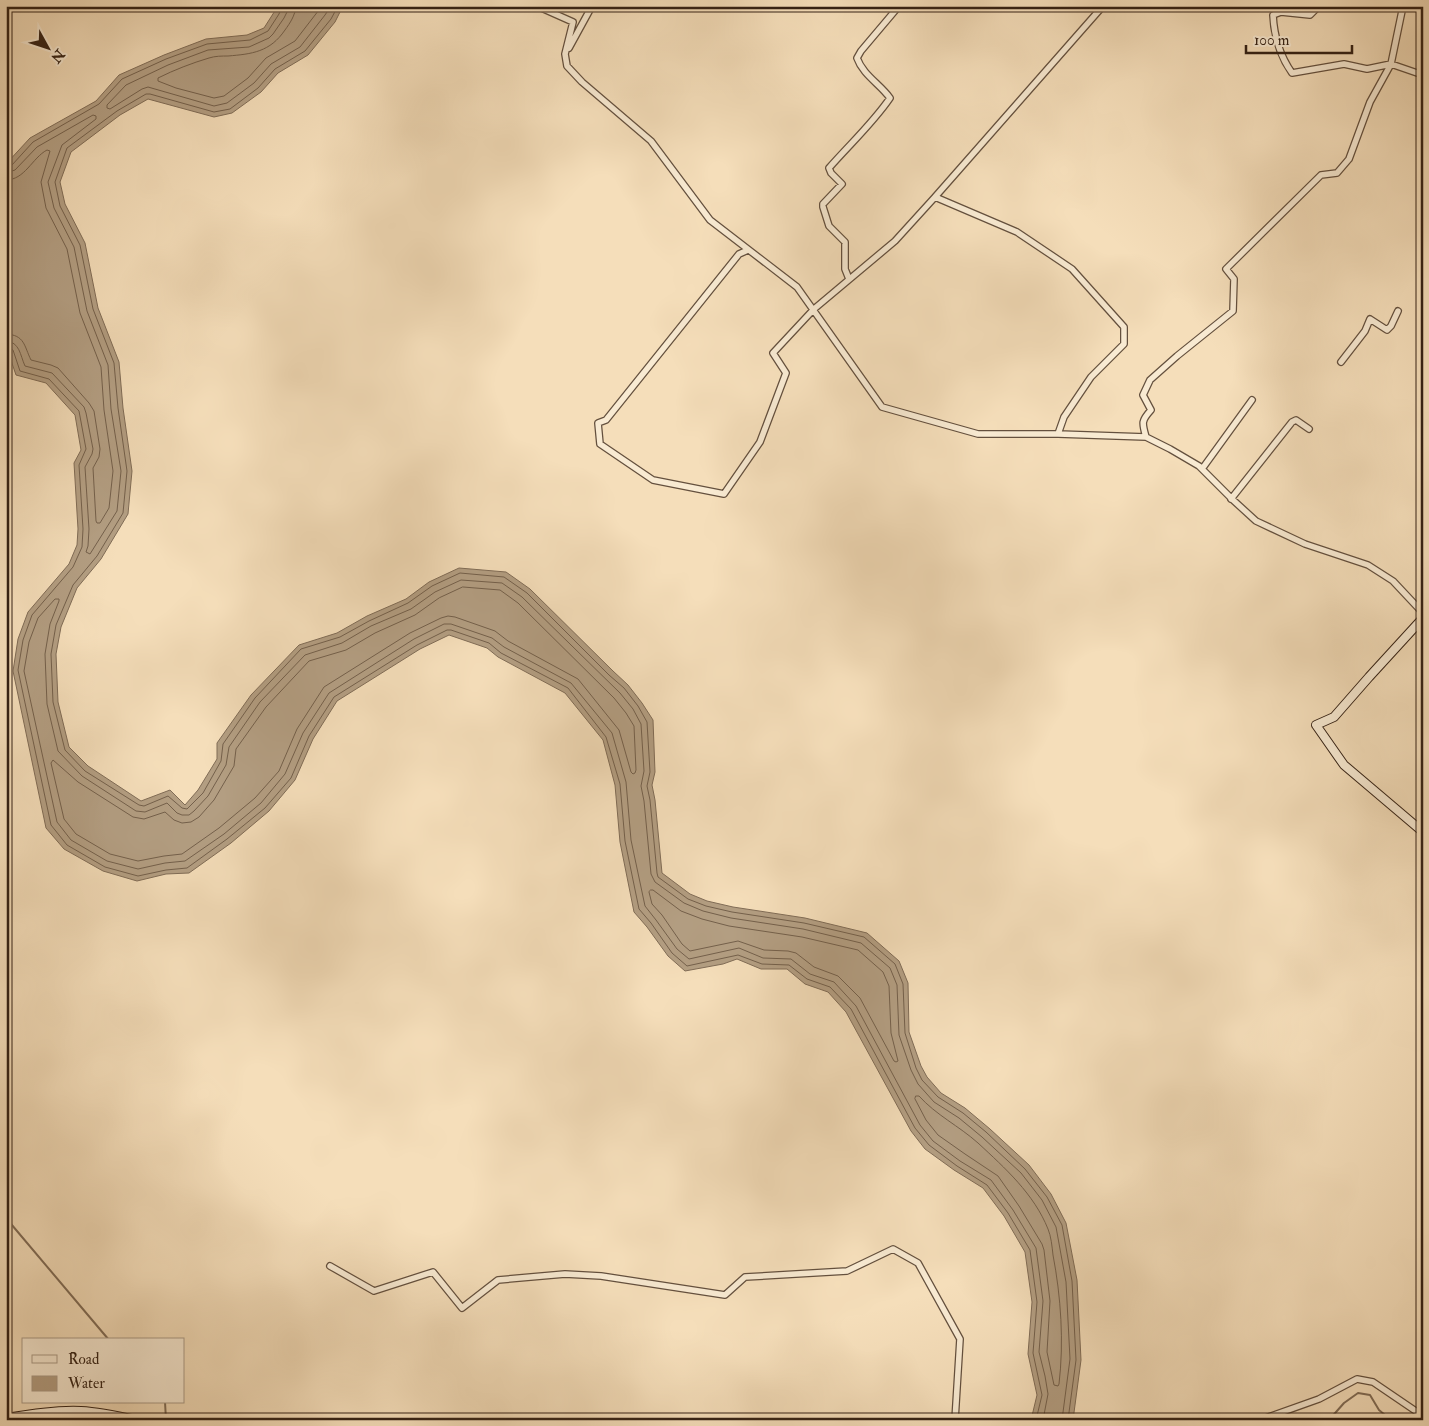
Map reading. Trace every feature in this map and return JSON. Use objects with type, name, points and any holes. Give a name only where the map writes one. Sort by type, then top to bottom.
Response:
[{"type":"street","points":[[537,6],[573,22],[565,54],[567,66],[582,82],[651,141],[710,220],[797,287],[882,407],[978,434],[1146,437],[1198,466],[1256,521],[1299,541],[1368,565],[1393,581],[1423,613]]},
{"type":"street","points":[[565,54],[592,6]]},
{"type":"street","points":[[849,280],[845,269],[845,242],[829,226],[823,204],[842,184],[831,173],[829,168],[872,122],[890,98],[861,68],[857,58],[860,51],[899,6]]},
{"type":"street","points":[[748,250],[739,254],[606,420],[598,423],[600,444],[653,480],[724,494],[760,442],[786,373],[773,353],[814,309],[895,241],[1103,6]]},
{"type":"street","points":[[1316,6],[1316,9],[1310,15],[1281,12],[1273,15],[1274,30],[1285,63],[1292,72],[1344,64],[1367,69],[1391,64],[1423,75]]},
{"type":"street","points":[[1146,437],[1142,423],[1151,410],[1143,395],[1150,380],[1233,311],[1234,279],[1226,269],[1321,175],[1337,173],[1349,159],[1370,102],[1391,64],[1403,6]]},
{"type":"street","points":[[935,197],[1017,232],[1072,269],[1124,327],[1124,344],[1091,377],[1064,417],[1058,434]]},
{"type":"street","points":[[1341,362],[1365,331],[1370,319],[1387,330],[1398,311]]},
{"type":"street","points":[[1202,470],[1252,400]]},
{"type":"street","points":[[1231,499],[1292,422],[1296,420],[1309,429]]},
{"type":"street","points":[[1423,618],[1334,717],[1316,725],[1344,765],[1423,832]]},
{"type":"street","points":[[330,1266],[374,1291],[433,1272],[462,1308],[498,1280],[565,1274],[601,1276],[725,1295],[745,1277],[848,1271],[893,1249],[918,1263],[960,1339],[956,1420]]},
{"type":"street","points":[[1260,1420],[1319,1399],[1357,1379],[1373,1382],[1423,1416]]},
{"type":"street","points":[[6,1418],[53,1411],[82,1411],[136,1420]]},
{"type":"water","points":[[278,6],[343,6],[335,22],[308,55],[278,73],[261,92],[232,113],[214,117],[148,99],[120,115],[71,152],[60,182],[65,204],[85,243],[98,308],[119,362],[132,471],[128,514],[101,559],[77,588],[61,627],[56,654],[58,702],[69,747],[88,766],[141,801],[170,790],[185,805],[198,790],[217,759],[217,743],[251,695],[299,645],[337,633],[367,616],[406,599],[429,582],[459,568],[506,572],[530,589],[628,685],[653,720],[655,772],[652,785],[662,873],[690,894],[707,901],[805,918],[867,933],[899,961],[908,983],[909,1032],[927,1077],[941,1093],[965,1108],[1029,1165],[1051,1194],[1066,1223],[1077,1280],[1081,1360],[1073,1420],[1031,1420],[1037,1395],[1028,1354],[1032,1302],[1025,1252],[1004,1216],[983,1188],[925,1149],[911,1131],[846,1012],[828,992],[805,984],[787,969],[761,969],[737,959],[723,964],[685,971],[668,956],[634,912],[620,842],[615,785],[603,740],[565,693],[498,657],[487,648],[449,635],[420,649],[337,701],[313,739],[295,780],[269,811],[231,843],[189,873],[166,874],[137,881],[103,871],[64,849],[46,828],[13,671],[18,639],[28,612],[69,564],[77,545],[78,529],[74,463],[81,450],[75,415],[46,383],[16,375],[6,346],[6,164],[30,138],[96,101],[119,75],[206,39],[247,35],[264,28]]},
{"type":"waterway","points":[[6,1218],[107,1338]]},
{"type":"waterway","points":[[1329,1420],[1344,1403],[1358,1393],[1370,1395],[1379,1410],[1391,1420]]},
{"type":"waterway","points":[[165,1404],[166,1420]]}]
